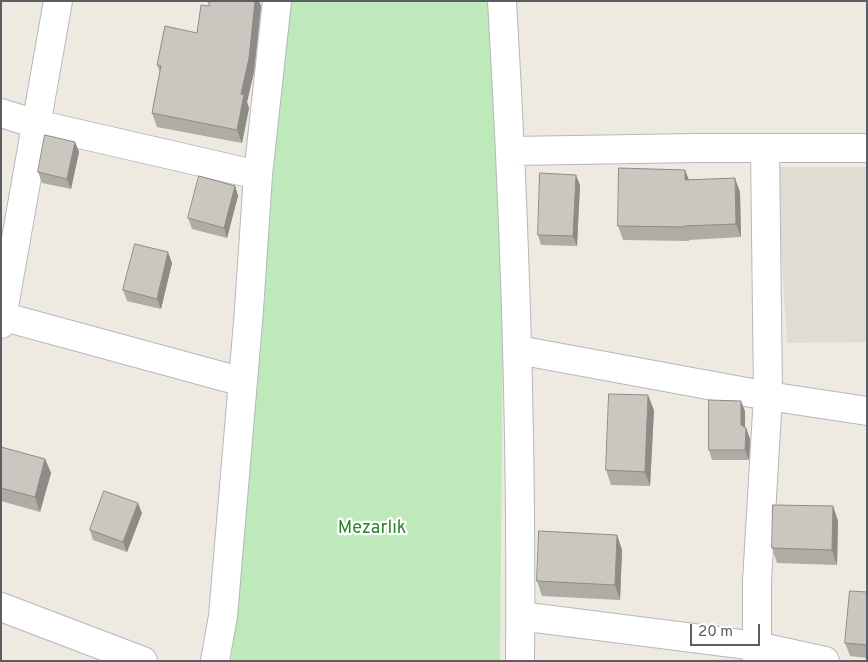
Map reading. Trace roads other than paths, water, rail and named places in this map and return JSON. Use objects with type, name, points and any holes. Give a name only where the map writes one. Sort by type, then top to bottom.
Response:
[{"type":"street","points":[[58,1],[2,319],[243,382]]},
{"type":"street","points":[[215,661],[223,616],[250,310],[258,175],[277,1]]},
{"type":"street","points":[[502,1],[511,151],[518,350],[520,661]]},
{"type":"street","points":[[1,113],[36,124],[258,175]]},
{"type":"street","points":[[757,654],[757,581],[768,396],[765,148]]},
{"type":"street","points":[[511,151],[867,148]]},
{"type":"street","points":[[518,350],[768,396],[867,411]]},
{"type":"street","points":[[1,607],[142,661]]},
{"type":"street","points":[[520,616],[757,654],[825,661]]},
{"type":"park label","name":"Mezarlık","points":[[372,529]]}]
